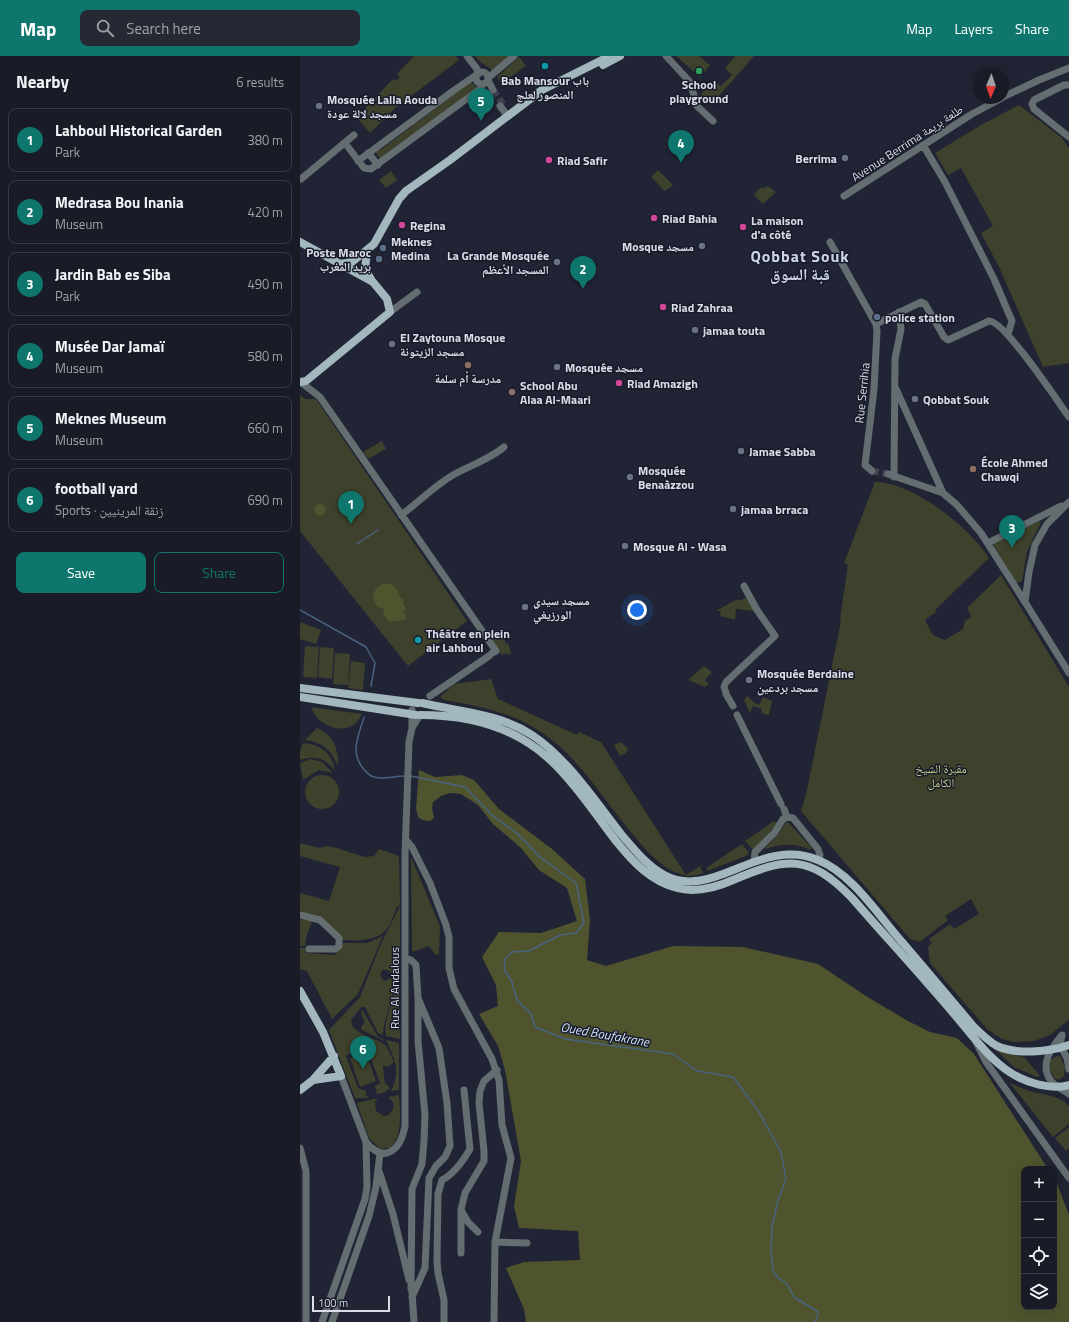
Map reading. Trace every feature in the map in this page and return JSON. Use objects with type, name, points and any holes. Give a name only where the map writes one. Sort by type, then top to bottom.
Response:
[{"type":"main road","points":[[340,264],[352,262],[367,252],[378,239],[404,193],[542,90],[610,56]]},
{"type":"main road","points":[[525,103],[620,56]]},
{"type":"main road","points":[[300,242],[373,282]]},
{"type":"main road","points":[[301,382],[306,381],[390,312],[387,299],[373,282],[365,269],[367,252]]},
{"type":"main road","points":[[300,688],[420,708],[481,722],[510,733],[534,746],[554,764],[632,860],[642,870],[660,882],[679,889],[704,889],[723,884],[764,867],[792,863],[814,865],[819,860]]},
{"type":"main road","points":[[300,697],[489,716],[522,729],[541,741],[560,758],[647,864],[665,875],[680,881],[700,881],[718,877],[754,862],[782,854],[800,854],[819,860],[835,869],[878,914],[981,1034],[998,1046],[1011,1050],[1052,1049],[1065,1046]]},
{"type":"main road","points":[[754,862],[764,867]]},
{"type":"main road","points":[[808,865],[827,875],[852,898],[975,1040],[1011,1073],[1034,1083],[1059,1087],[1069,1085]]},
{"type":"main road","points":[[300,991],[317,1018],[341,1076],[313,1080]]},
{"type":"main road","points":[[300,1090],[313,1080],[334,1056]]},
{"type":"street","points":[[467,56],[477,70],[477,81],[486,81]]},
{"type":"street","points":[[344,143],[358,161],[367,169],[372,169],[480,89],[486,81],[514,56]]},
{"type":"street","points":[[666,56],[690,82],[697,106],[713,121]]},
{"type":"street","name":"Avenue Berrima طلعة بريمة","points":[[1009,95],[1069,68]]},
{"type":"street","points":[[358,161],[453,90],[477,75],[485,72],[486,81],[492,91]]},
{"type":"street","points":[[1058,72],[1066,85],[1034,100],[1032,104],[1034,109],[1069,137]]},
{"type":"street","name":"Avenue Berrima طلعة بريمة","points":[[844,196],[923,144],[991,104]]},
{"type":"street","points":[[502,105],[509,115]]},
{"type":"street","points":[[301,179],[354,135]]},
{"type":"street","points":[[923,144],[945,182],[994,279],[1012,321],[1008,334]]},
{"type":"street","points":[[368,153],[378,165]]},
{"type":"street","points":[[830,242],[876,324],[916,303],[923,303],[945,338],[948,340],[991,321],[1008,334],[1069,417]]},
{"type":"street","points":[[390,312],[417,292]]},
{"type":"street","points":[[899,312],[901,329],[896,359],[894,385],[891,476],[943,493]]},
{"type":"street","name":"Rue Serrihia","points":[[872,471],[865,465],[877,352],[876,324]]},
{"type":"street","points":[[301,382],[320,397],[401,515],[492,653],[420,708]]},
{"type":"street","points":[[894,385],[943,493],[965,513],[988,543],[1069,673]]},
{"type":"street","points":[[401,515],[440,484],[482,459],[496,454],[504,447]]},
{"type":"street","points":[[988,543],[1068,502]]},
{"type":"street","points":[[1025,602],[1029,572],[1035,545],[1047,524],[1068,502]]},
{"type":"street","points":[[744,586],[757,610],[775,636],[726,682],[724,687],[787,817]]},
{"type":"street","name":"Rue Al Andalous","points":[[380,1152],[390,1152],[399,1146],[405,1126],[405,958],[408,763],[412,728],[420,708]]},
{"type":"street","points":[[744,866],[755,852],[775,832],[783,819],[787,817],[793,818],[835,869]]},
{"type":"street","points":[[406,840],[412,847],[430,883],[444,918],[449,937],[449,968],[454,989],[497,1070],[502,1125],[511,1158],[495,1242],[494,1321]]},
{"type":"street","points":[[818,849],[820,855],[819,860]]},
{"type":"street","points":[[754,862],[755,852]]},
{"type":"street","points":[[300,915],[320,920],[339,938],[340,943],[335,949],[309,949]]},
{"type":"street","points":[[405,958],[411,960],[416,965],[418,1041],[425,1115],[422,1164],[412,1189],[412,1293],[414,1322]]},
{"type":"street","points":[[412,1293],[425,1268],[429,1178],[432,1171],[448,1151],[451,1136],[441,1055],[418,998]]},
{"type":"street","points":[[1069,1030],[1062,1036],[1052,1049],[1046,1060],[1046,1069],[1052,1082],[1069,1094]]},
{"type":"street","points":[[1062,1036],[1059,1042],[1065,1046],[1069,1069]]},
{"type":"street","points":[[975,1040],[986,1062],[1069,1178]]},
{"type":"street","points":[[461,1253],[461,1210],[465,1193],[484,1161],[479,1103],[480,1091],[484,1081],[497,1070]]},
{"type":"street","points":[[332,1322],[369,1216],[379,1168],[380,1152],[370,1148],[366,1142],[341,1076]]},
{"type":"street","points":[[1059,1087],[1066,1083],[1069,1079]]},
{"type":"street","points":[[429,1178],[442,1180],[448,1177],[470,1149],[464,1090]]},
{"type":"street","points":[[468,1125],[482,1127]]},
{"type":"street","points":[[322,1322],[365,1199],[366,1142]]},
{"type":"street","points":[[300,1148],[306,1171],[303,1234],[306,1322]]},
{"type":"street","points":[[379,1168],[393,1214],[412,1293]]},
{"type":"street","points":[[442,1180],[438,1194],[437,1262],[444,1300],[444,1322]]},
{"type":"street","points":[[461,1210],[468,1222],[478,1232]]},
{"type":"street","points":[[495,1242],[527,1243]]},
{"type":"street","points":[[338,1278],[346,1282]]},
{"type":"green space","points":[[414,56],[456,56],[459,60],[395,108],[370,133],[357,118],[369,104],[373,107],[376,103],[373,100],[393,79],[396,81],[400,77],[397,74]]},
{"type":"green space","points":[[475,56],[511,56],[493,71],[481,63]]},
{"type":"green space","name":"School playground","points":[[676,56],[699,56],[710,65],[700,77]]},
{"type":"green space","points":[[735,56],[754,56],[710,104],[701,94],[713,81],[721,86],[732,75],[725,68]]},
{"type":"green space","points":[[519,57],[526,66],[502,83],[497,77]]},
{"type":"green space","points":[[470,82],[478,88],[384,155],[381,160],[375,152],[410,128],[417,121],[418,122]]},
{"type":"green space","points":[[1019,105],[1061,137],[1069,148],[1069,363],[1043,367],[999,267],[981,233],[993,226],[961,168],[948,175],[935,153],[981,125]]},
{"type":"green space","points":[[658,170],[673,185],[665,191],[651,177]]},
{"type":"green space","points":[[391,171],[397,180],[386,188],[379,180]]},
{"type":"green space","points":[[768,186],[776,192],[763,204],[754,195],[760,188],[765,188]]},
{"type":"green space","points":[[300,395],[305,399],[316,399],[467,621],[408,666],[300,531]]},
{"type":"green space","points":[[382,441],[386,449],[368,459],[363,452]]},
{"type":"green space","name":"مقبرة الشيخ الكامل","points":[[875,482],[890,484],[906,490],[939,508],[968,533],[989,558],[935,610],[936,612],[925,620],[933,635],[945,640],[963,629],[965,621],[971,617],[967,608],[1001,575],[1069,687],[1069,1020],[1050,1035],[1034,1041],[1014,1042],[1002,1039],[987,1029],[930,963],[928,947],[932,943],[929,939],[950,924],[954,929],[979,914],[971,899],[945,916],[948,920],[920,942],[910,939],[801,811],[806,795],[841,621],[840,619],[848,565],[844,563]]},
{"type":"green space","points":[[318,504],[322,504],[326,510],[322,516],[318,516],[314,512],[314,508]]},
{"type":"green space","points":[[1040,521],[1041,522],[1027,552],[1022,581],[1018,583],[1015,582],[993,544]]},
{"type":"green space","points":[[382,584],[392,584],[398,591],[400,597],[404,600],[403,604],[406,610],[403,612],[406,616],[405,620],[389,622],[383,613],[384,609],[376,605],[373,598],[375,590]]},
{"type":"green space","points":[[748,597],[754,611],[736,609],[735,620],[720,616],[721,612],[717,610],[738,599],[739,601]]},
{"type":"green space","points":[[300,622],[321,630],[316,644],[300,639]]},
{"type":"green space","points":[[503,635],[506,644],[508,643],[511,653],[508,655],[507,653],[502,655],[491,639]]},
{"type":"green space","points":[[305,646],[319,647],[317,678],[303,677]]},
{"type":"green space","points":[[320,647],[334,648],[332,679],[318,677]]},
{"type":"green space","points":[[335,653],[350,654],[348,685],[333,684]]},
{"type":"green space","points":[[351,661],[365,663],[363,690],[348,688]]},
{"type":"green space","points":[[704,666],[712,672],[705,680],[709,684],[705,687],[688,680]]},
{"type":"green space","points":[[491,679],[498,699],[577,735],[579,732],[601,742],[686,875],[700,866],[703,873],[692,876],[683,875],[664,866],[650,854],[576,763],[565,751],[541,732],[518,719],[482,707],[444,700],[440,697],[454,684]]},
{"type":"green space","points":[[748,696],[752,701],[759,705],[763,697],[772,701],[769,715],[761,713],[762,709],[753,706],[750,713],[744,700]]},
{"type":"green space","points":[[311,707],[362,714],[357,722],[351,726],[336,728],[328,726],[321,721],[315,715]]},
{"type":"green space","points":[[317,728],[327,734],[334,743],[338,766],[326,748],[317,743],[305,740]]},
{"type":"green space","points":[[620,742],[628,748],[626,753],[620,756],[614,745]]},
{"type":"green space","points":[[303,743],[315,746],[325,751],[334,764],[335,771],[324,760],[311,758],[300,760],[300,752]]},
{"type":"green space","points":[[310,759],[322,762],[333,773],[319,770],[303,780],[300,763]]},
{"type":"green space","points":[[419,770],[435,777],[462,775],[474,780],[499,809],[552,849],[585,879],[590,920],[587,960],[606,966],[673,946],[743,947],[818,964],[869,998],[908,1021],[930,1032],[957,1038],[974,1054],[1046,1166],[1021,1166],[1021,1310],[1057,1310],[1057,1184],[1069,1215],[1069,1322],[526,1322],[524,1309],[506,1268],[524,1262],[580,1260],[578,1231],[519,1228],[514,1206],[521,1161],[505,1070],[498,1046],[479,1014],[498,1006],[496,985],[482,957],[499,932],[541,933],[577,921],[567,888],[539,870],[521,848],[493,824],[478,805],[461,794],[450,793],[441,796],[433,802],[432,808],[434,818],[430,821],[422,820],[418,817],[416,808]]},
{"type":"green space","points":[[322,775],[334,780],[339,792],[334,804],[322,809],[310,804],[305,792],[310,780]]},
{"type":"green space","points":[[774,821],[777,824],[753,850],[745,841]]},
{"type":"green space","points":[[787,821],[812,848],[810,850],[794,845],[765,848],[778,834]]},
{"type":"green space","points":[[300,843],[320,848],[326,846],[337,848],[364,857],[374,856],[379,849],[399,856],[400,905],[397,907],[388,928],[382,934],[372,938],[360,940],[343,940],[332,927],[300,914],[300,893],[329,901],[340,867],[300,856]]},
{"type":"green space","points":[[742,844],[749,853],[746,856],[707,871],[706,868]]},
{"type":"green space","points":[[411,857],[440,926],[439,955],[435,954],[429,946],[412,952]]},
{"type":"green space","points":[[400,906],[400,1039],[386,1036],[386,1021],[393,999],[395,983],[393,974],[388,970],[382,970],[380,976],[384,981],[391,978],[393,985],[392,999],[385,1021],[383,1035],[378,1033],[365,1007],[361,1007],[351,1020],[355,1029],[381,1042],[388,1049],[394,1062],[389,1066],[383,1066],[383,1068],[385,1083],[390,1088],[384,1093],[376,1094],[377,1091],[374,1087],[380,1083],[367,1048],[358,1048],[346,1056],[358,1088],[366,1091],[366,1095],[369,1098],[355,1098],[356,1101],[329,1030],[360,997],[380,946]]},
{"type":"green space","points":[[300,919],[312,921],[305,946],[300,946]]},
{"type":"green space","points":[[383,936],[358,994],[332,1019],[307,971],[300,969],[300,948],[305,948],[306,953],[335,955],[343,943],[367,943]]},
{"type":"green space","points":[[362,1009],[378,1037],[384,1041],[362,1030],[361,1027],[365,1022],[361,1014]]},
{"type":"green space","points":[[386,1040],[399,1043],[399,1090],[391,1091],[396,1077],[396,1065]]},
{"type":"green space","points":[[996,1050],[1024,1057],[1040,1076],[1037,1077],[1014,1067]]},
{"type":"green space","points":[[365,1051],[376,1081],[360,1087],[350,1058]]},
{"type":"green space","points":[[1057,1056],[1061,1057],[1065,1068],[1064,1076],[1059,1080],[1054,1078],[1050,1070],[1050,1060]]},
{"type":"green space","points":[[1009,1082],[1032,1092],[1055,1097],[1065,1102],[1069,1106],[1069,1124],[1053,1137]]},
{"type":"green space","points":[[399,1095],[400,1123],[397,1137],[390,1148],[380,1149],[369,1138],[357,1103],[378,1098],[375,1102],[376,1111],[384,1116],[389,1115],[394,1107],[393,1102],[388,1097]]},
{"type":"green space","points":[[1069,1127],[1069,1149],[1066,1151],[1055,1138]]},
{"type":"waterway","points":[[357,544],[378,530]]},
{"type":"waterway","name":"Oued Boufakrane","points":[[300,610],[366,647],[375,663],[371,686]]},
{"type":"waterway","name":"Oued Boufakrane","points":[[364,717],[356,748],[358,761],[362,767],[370,776],[378,778],[405,776]]},
{"type":"waterway","name":"Oued Boufakrane","points":[[411,776],[465,787],[493,816],[518,834],[540,857],[576,883],[584,923],[576,933],[560,935],[529,951],[512,952],[505,959],[504,969],[512,982],[517,1000],[531,1014],[535,1027],[565,1039],[673,1054],[697,1071],[733,1077],[759,1112],[781,1152],[786,1179],[778,1200],[772,1227],[771,1254],[773,1271],[777,1277],[787,1284],[794,1297],[818,1312],[817,1319],[814,1322]]},
{"type":"tunnel","points":[[493,90],[503,104]]},
{"type":"tunnel","points":[[872,471],[888,474]]},
{"type":"place","name":"Bab Mansour باب المنصور لعلج","points":[[545,66]]},
{"type":"place","name":"School playground","points":[[699,71]]},
{"type":"place","name":"Mosquée Lalla Aouda مسجد لالة عودة","points":[[319,106]]},
{"type":"place","name":"Meknes Museum","points":[[481,121]]},
{"type":"place","name":"Berrima","points":[[845,158]]},
{"type":"place","name":"Riad Safir","points":[[549,160]]},
{"type":"place","name":"Musée Dar Jamaï","points":[[681,163]]},
{"type":"place","name":"Riad Bahia","points":[[654,218]]},
{"type":"place","name":"Regina","points":[[402,225]]},
{"type":"place","name":"La maison d'a côté","points":[[743,227]]},
{"type":"place","name":"Mosque مسجد","points":[[702,246]]},
{"type":"place","name":"Meknes Medina","points":[[383,248]]},
{"type":"place","name":"Poste Maroc بريد المغرب","points":[[379,259]]},
{"type":"place","name":"La Grande Mosquée المسجد الأعظم","points":[[557,262]]},
{"type":"place","name":"Medrasa Bou Inania","points":[[583,289]]},
{"type":"place","name":"Riad Zahraa","points":[[663,307]]},
{"type":"place","name":"police station","points":[[877,317]]},
{"type":"place","name":"jamaa touta","points":[[695,330]]},
{"type":"place","name":"El Zaytouna Mosque مسجد الزيتونة","points":[[392,344]]},
{"type":"place","name":"مدرسة أم سلمة","points":[[468,365]]},
{"type":"place","name":"Mosquée مسجد","points":[[557,367]]},
{"type":"place","name":"Riad Amazigh","points":[[619,383]]},
{"type":"place","name":"School Abu Alaa Al-Maari","points":[[512,392]]},
{"type":"place","name":"Qobbat Souk","points":[[915,399]]},
{"type":"place","name":"Jamae Sabba","points":[[741,451]]},
{"type":"place","name":"École Ahmed Chawqi","points":[[973,469]]},
{"type":"place","name":"Mosquée Benaàzzou","points":[[630,477]]},
{"type":"place","name":"jamaa brraca","points":[[733,509]]},
{"type":"place","name":"Lahboul Historical Garden","points":[[351,524]]},
{"type":"place","name":"Mosque Al - Wasa","points":[[625,546]]},
{"type":"place","name":"Jardin Bab es Siba","points":[[1012,548]]},
{"type":"place","name":"مسجد سيدي الورزيغي","points":[[525,607]]},
{"type":"place","name":"Théâtre en plein air Lahboul","points":[[418,640]]},
{"type":"place","name":"Mosquée Berdaine مسجد بردعين","points":[[749,680]]},
{"type":"place","name":"football yard","points":[[363,1069]]},
{"type":"district","name":"Qobbat Souk قبة السوق","points":[[800,265]]}]
